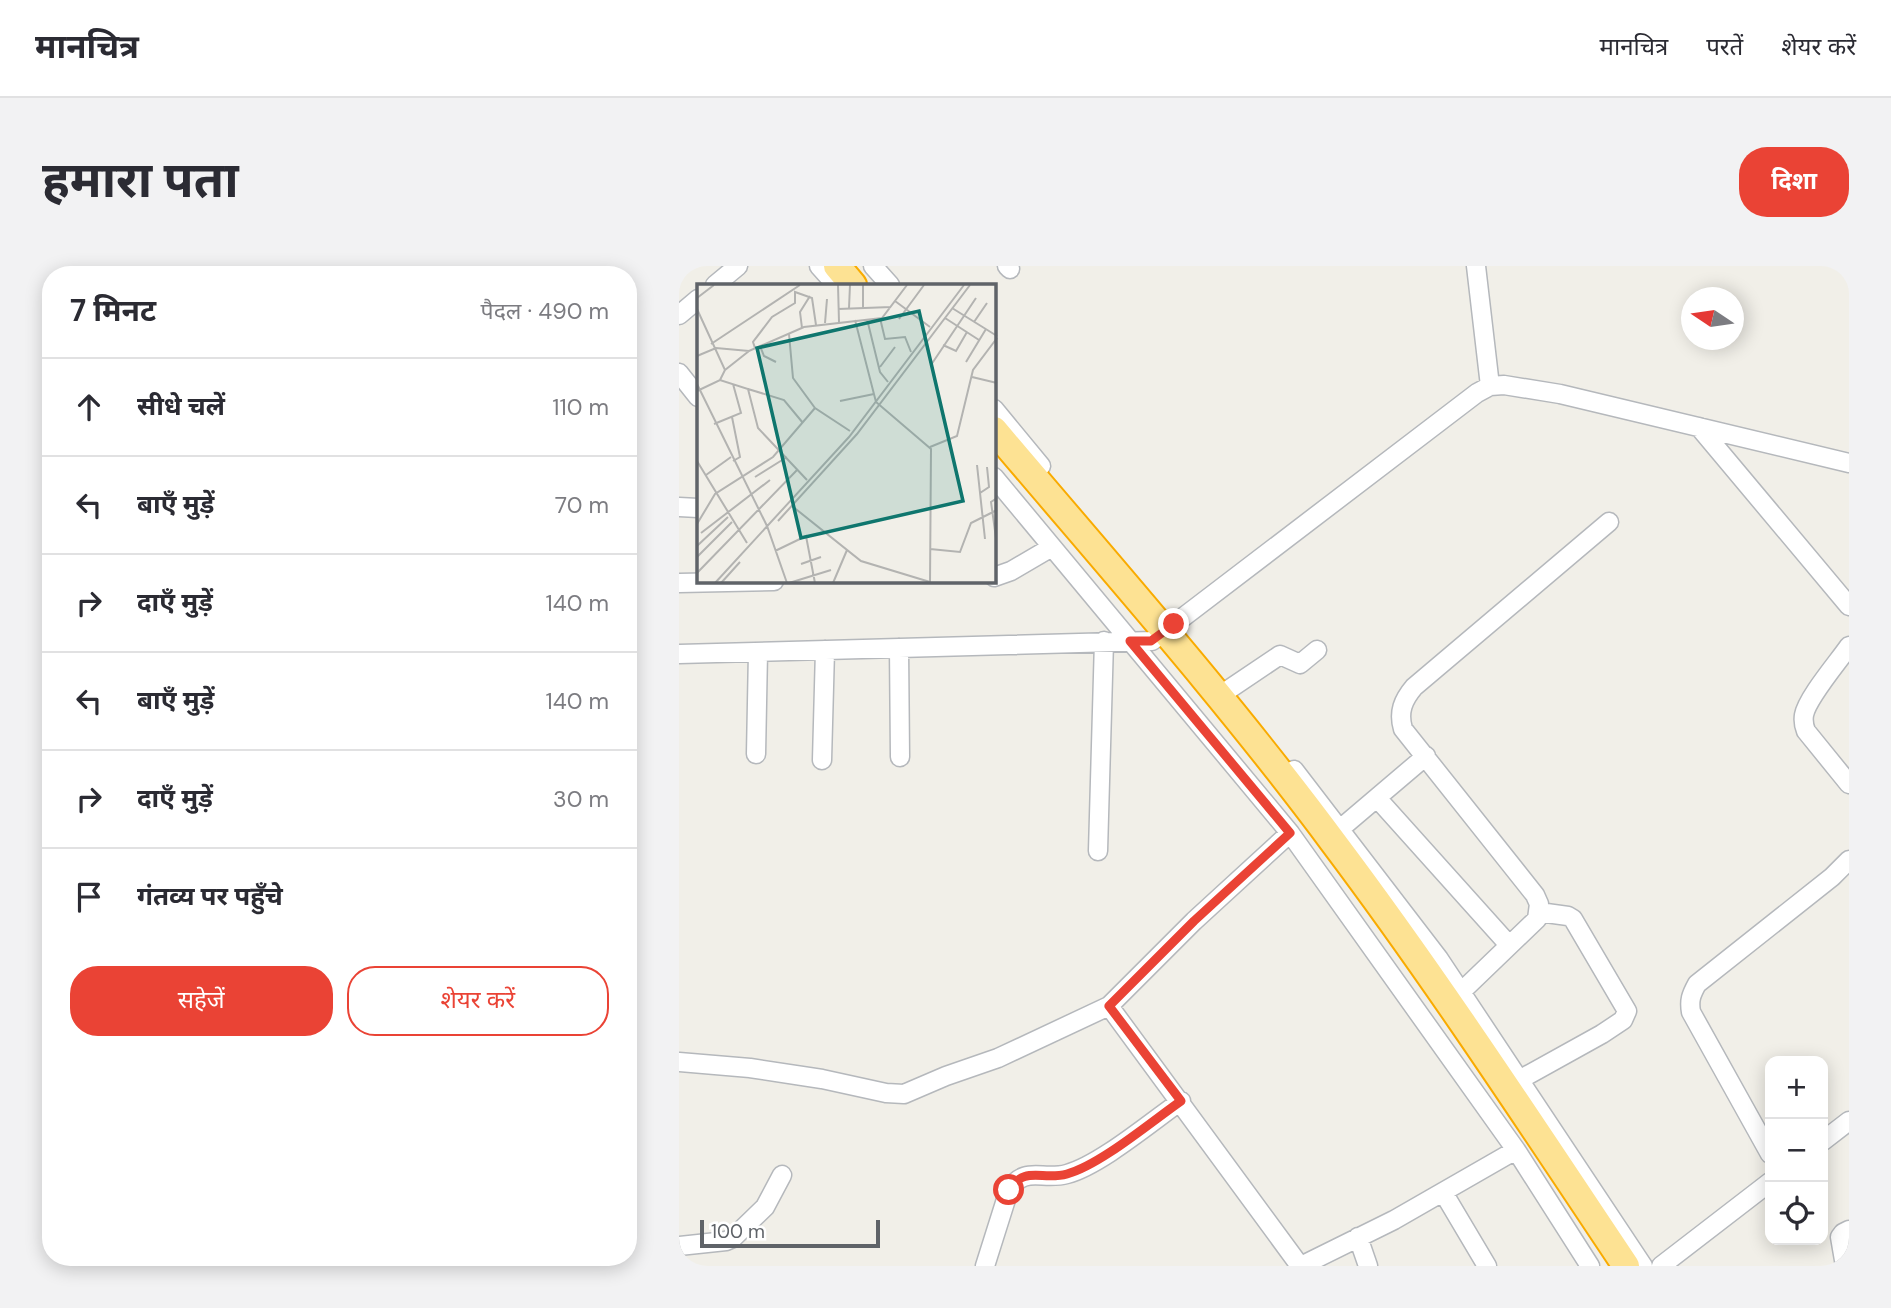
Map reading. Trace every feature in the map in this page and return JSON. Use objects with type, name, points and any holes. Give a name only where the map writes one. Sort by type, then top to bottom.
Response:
[{"type":"highway","points":[[837,266],[852,284]]},
{"type":"highway","points":[[996,433],[1155,634],[1336,871],[1404,964],[1608,1266]]},
{"type":"highway","points":[[996,455],[1334,842],[1427,972],[1626,1266]]},
{"type":"street","points":[[716,284],[739,266]]},
{"type":"street","points":[[820,266],[835,284]]},
{"type":"street","points":[[1476,266],[1490,386]]},
{"type":"street","points":[[679,315],[697,300]]},
{"type":"street","points":[[679,373],[697,396]]},
{"type":"street","points":[[679,654],[1104,641],[1155,634],[1477,393],[1490,386],[1504,385],[1560,394],[1849,463]]},
{"type":"street","points":[[996,412],[1155,634],[1290,833],[1516,1150],[1590,1266]]},
{"type":"street","points":[[1699,427],[1849,606]]},
{"type":"street","points":[[996,479],[1052,547],[1155,634],[1228,690],[1341,829],[1439,959],[1643,1266]]},
{"type":"street","points":[[679,508],[697,508]]},
{"type":"street","points":[[1461,992],[1537,919],[1539,904],[1535,895],[1403,729],[1401,720],[1405,698],[1414,687],[1609,522]]},
{"type":"street","points":[[996,576],[1011,571],[1052,547]]},
{"type":"street","points":[[679,583],[697,583]]},
{"type":"street","points":[[1098,851],[1104,641]]},
{"type":"street","points":[[1849,646],[1809,703],[1803,724],[1806,732],[1849,784]]},
{"type":"street","points":[[899,648],[900,757]]},
{"type":"street","points":[[822,760],[825,650]]},
{"type":"street","points":[[1228,690],[1280,654],[1300,664],[1317,650]]},
{"type":"street","points":[[756,754],[758,652]]},
{"type":"street","points":[[1341,829],[1426,756]]},
{"type":"street","points":[[1377,798],[1509,944]]},
{"type":"street","points":[[679,1062],[750,1068],[904,1094],[998,1058],[1109,1006],[1194,921],[1290,833]]},
{"type":"street","points":[[1765,1145],[1691,1012],[1691,995],[1697,984],[1832,877],[1849,860]]},
{"type":"street","points":[[1519,1080],[1602,1034],[1623,1020],[1627,1011],[1573,919],[1539,912]]},
{"type":"street","points":[[1109,1006],[1301,1266],[1443,1192],[1516,1150]]},
{"type":"street","points":[[985,1266],[1009,1190],[1016,1179],[1024,1175],[1052,1177],[1069,1174],[1109,1152],[1181,1101]]},
{"type":"street","points":[[1828,1137],[1849,1121]]},
{"type":"street","points":[[679,1246],[733,1238],[765,1207],[782,1175]]},
{"type":"street","points":[[1661,1266],[1765,1186]]},
{"type":"street","points":[[1443,1192],[1487,1266]]},
{"type":"street","points":[[1845,1266],[1840,1237],[1849,1230]]},
{"type":"street","points":[[1358,1237],[1368,1266]]},
{"type":"route","points":[[1009,1190],[1016,1179],[1024,1175],[1052,1177],[1069,1174],[1109,1152],[1181,1101],[1109,1006],[1194,921],[1290,833],[1130,641],[1151,641],[1174,624]]}]
